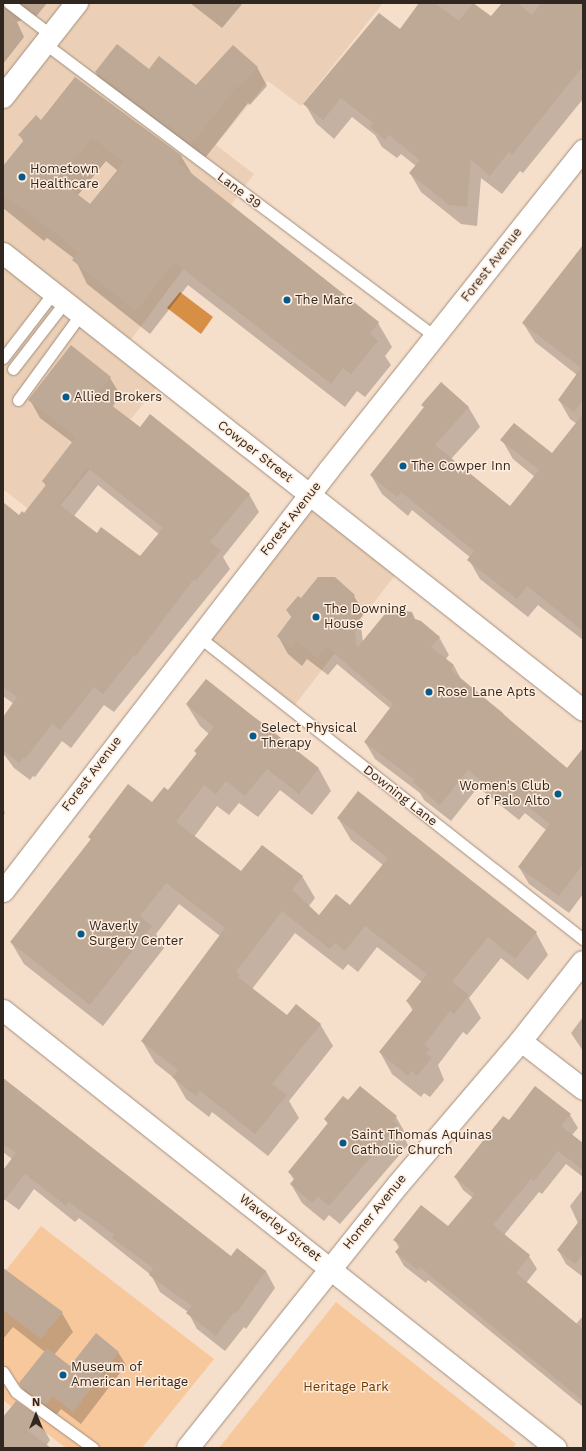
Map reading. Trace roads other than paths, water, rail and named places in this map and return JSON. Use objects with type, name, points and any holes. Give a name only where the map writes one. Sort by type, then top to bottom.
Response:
[{"type":"street","points":[[3,96],[77,3]]},
{"type":"street","name":"Forest Avenue","points":[[3,891],[309,495],[583,150]]},
{"type":"street","name":"Cowper Street","points":[[3,253],[583,710]]},
{"type":"street","name":"Homer Avenue","points":[[188,1448],[330,1268],[398,1185],[521,1041],[583,962]]},
{"type":"street","name":"Waverley Street","points":[[3,1010],[556,1448]]},
{"type":"street","points":[[521,1041],[583,1090]]},
{"type":"lane","name":"Lane 39","points":[[9,3],[48,39],[196,158],[435,338]]},
{"type":"lane","points":[[3,358],[66,304]]},
{"type":"lane","points":[[13,369],[66,304]]},
{"type":"lane","points":[[18,400],[66,304]]},
{"type":"lane","name":"Downing Lane","points":[[199,637],[583,939]]},
{"type":"lane","points":[[3,1372],[16,1392],[93,1448]]},
{"type":"place","name":"Hometown Healthcare","points":[[22,177]]},
{"type":"place","name":"The Marc","points":[[287,300]]},
{"type":"place","name":"Allied Brokers","points":[[66,397]]},
{"type":"place","name":"The Cowper Inn","points":[[403,466]]},
{"type":"place","name":"The Downing House","points":[[316,617]]},
{"type":"place","name":"Rose Lane Apts","points":[[429,692]]},
{"type":"place","name":"Select Physical Therapy","points":[[253,736]]},
{"type":"place","name":"Women's Club of Palo Alto","points":[[558,794]]},
{"type":"place","name":"Waverly Surgery Center","points":[[81,934]]},
{"type":"place","name":"Saint Thomas Aquinas Catholic Church","points":[[343,1143]]},
{"type":"place","name":"Museum of American Heritage","points":[[63,1375]]},
{"type":"park label","name":"Heritage Park","points":[[346,1387]]}]
